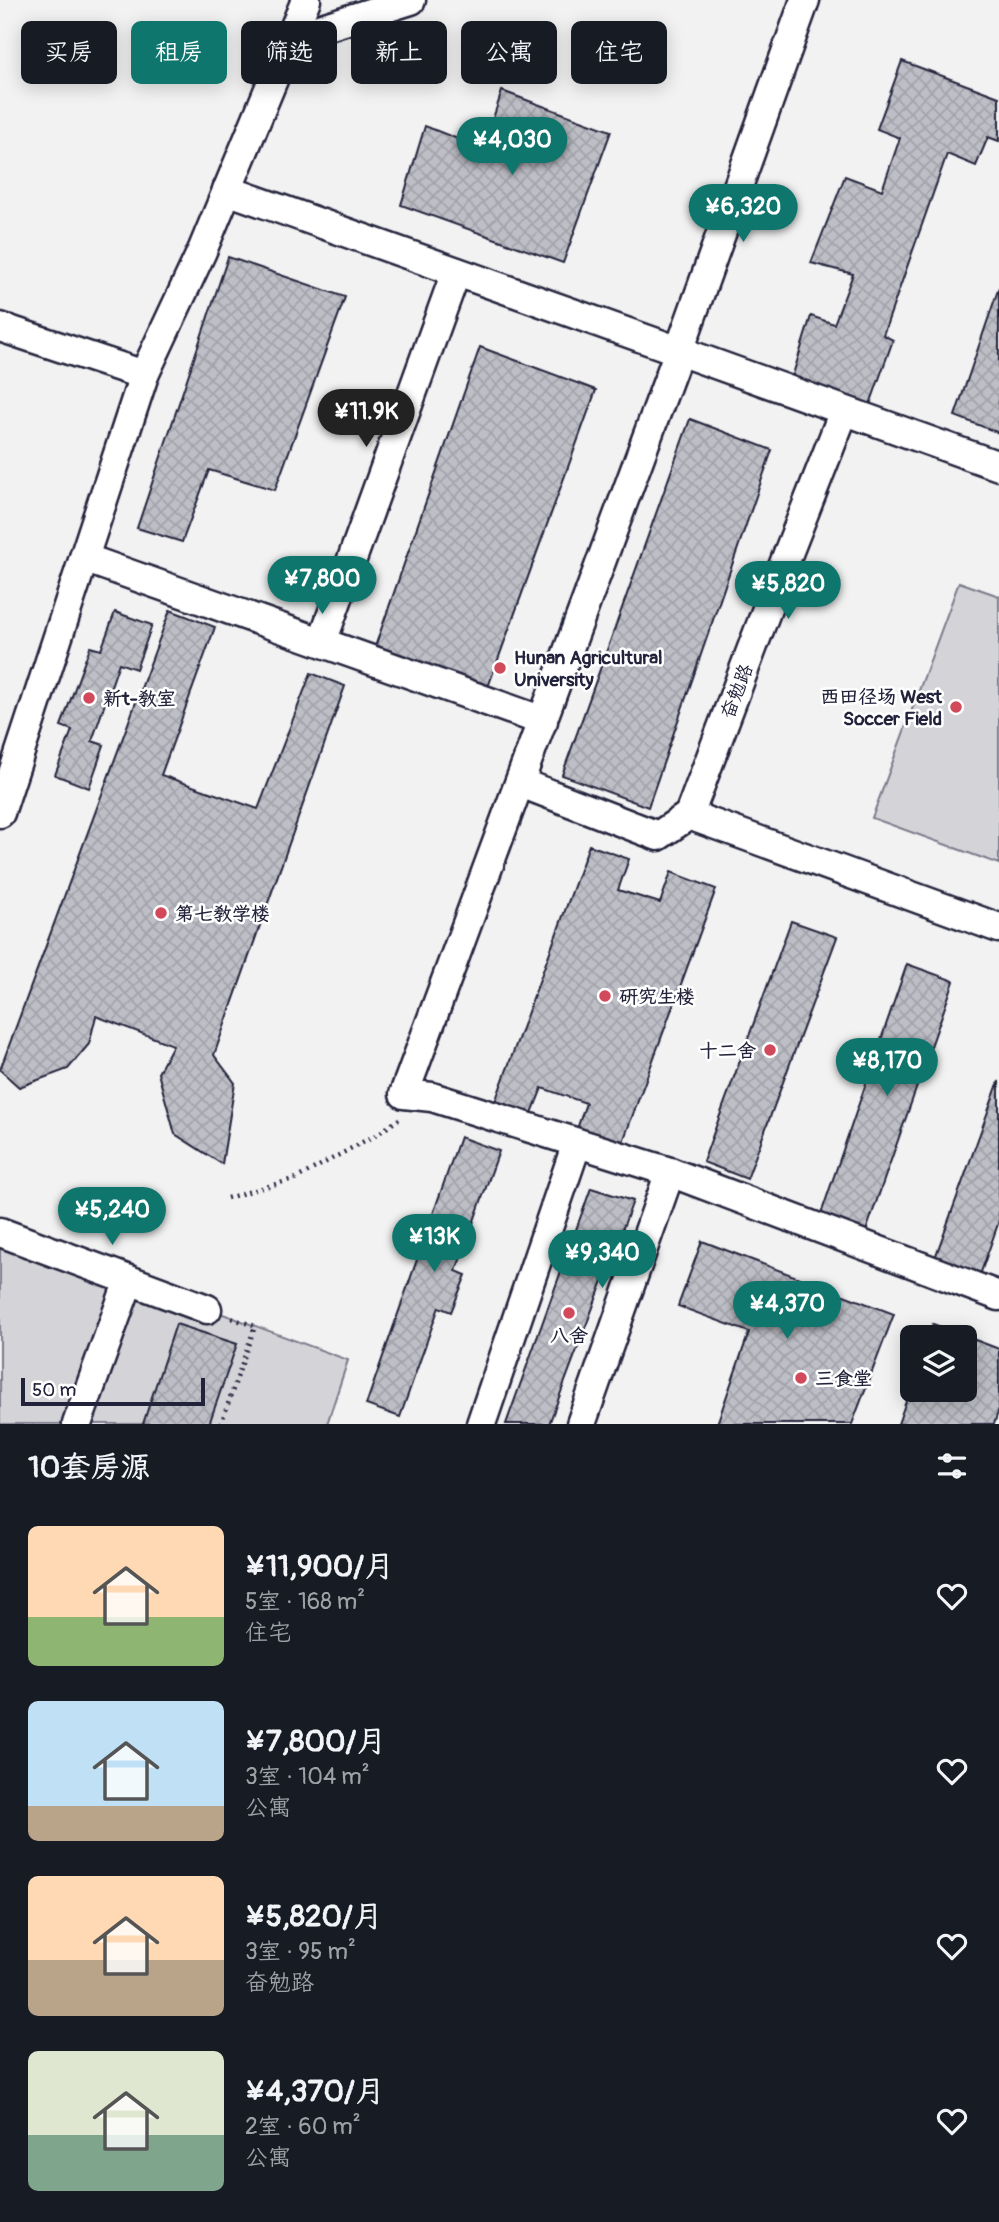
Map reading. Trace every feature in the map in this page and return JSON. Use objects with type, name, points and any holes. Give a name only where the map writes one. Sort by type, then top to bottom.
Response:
[{"type":"street","points":[[297,21],[306,0]]},
{"type":"street","points":[[337,23],[411,0]]},
{"type":"street","points":[[805,0],[521,783],[404,1094],[432,1097],[670,1172],[999,1296]]},
{"type":"street","points":[[0,813],[7,765],[84,558],[144,376],[271,84]]},
{"type":"street","points":[[227,190],[999,466]]},
{"type":"street","points":[[322,642],[456,272]]},
{"type":"street","points":[[0,327],[144,376]]},
{"type":"street","name":"奋勉路","points":[[689,815],[844,411]]},
{"type":"street","points":[[84,558],[543,721]]},
{"type":"street","points":[[521,783],[659,836],[689,815],[999,928]]},
{"type":"street","points":[[481,1424],[577,1143]]},
{"type":"street","points":[[581,1424],[670,1172]]},
{"type":"street","points":[[0,1232],[207,1309]]},
{"type":"street","points":[[77,1424],[129,1280]]},
{"type":"path","points":[[227,1198],[297,1178],[379,1133],[432,1097]]},
{"type":"path","points":[[207,1309],[255,1326],[221,1424]]},
{"type":"shaded area","name":"西田径场 West Soccer Field","points":[[959,582],[999,596],[999,864],[872,818]]},
{"type":"shaded area","points":[[0,1232],[348,1360],[327,1424],[0,1424]]},
{"type":"building","points":[[902,61],[999,97],[999,141],[988,137],[976,166],[947,154],[883,335],[893,340],[868,410],[791,381],[811,316],[834,324],[853,274],[811,263],[845,176],[882,190],[900,138],[877,129]]},
{"type":"building","points":[[502,91],[611,131],[563,263],[401,205],[425,126],[483,149]]},
{"type":"building","points":[[228,257],[345,297],[275,490],[209,470],[182,542],[137,528]]},
{"type":"building","points":[[999,287],[999,433],[955,416]]},
{"type":"building","points":[[480,347],[596,390],[488,687],[375,647]]},
{"type":"building","points":[[690,419],[772,450],[648,807],[562,775]]},
{"type":"building","name":"第七教学楼","points":[[170,610],[215,627],[161,775],[258,809],[311,673],[345,686],[214,1055],[235,1083],[222,1164],[175,1134],[158,1073],[173,1045],[96,1016],[89,1044],[68,1069],[19,1087],[0,1070]]},
{"type":"building","name":"新t-教室","points":[[115,612],[152,625],[136,669],[119,663],[92,741],[104,745],[89,788],[55,775],[72,730],[61,726],[90,647],[101,650]]},
{"type":"building","name":"研究生楼","points":[[589,845],[629,859],[618,890],[660,903],[671,872],[716,889],[621,1147],[577,1129],[586,1103],[542,1088],[532,1113],[495,1102]]},
{"type":"building","name":"十二舍","points":[[791,921],[837,937],[747,1179],[703,1162]]},
{"type":"building","points":[[907,964],[954,981],[865,1234],[820,1217]]},
{"type":"building","points":[[999,1081],[999,1221],[980,1275],[935,1258]]},
{"type":"building","points":[[460,1137],[499,1151],[456,1271],[466,1275],[451,1312],[439,1307],[400,1417],[366,1405]]},
{"type":"building","name":"八舍","points":[[591,1188],[633,1201],[549,1424],[506,1424]]},
{"type":"building","name":"三食堂","points":[[702,1241],[894,1314],[852,1424],[717,1424],[749,1332],[678,1306]]},
{"type":"building","points":[[176,1324],[237,1344],[209,1424],[143,1424]]},
{"type":"building","points":[[977,1341],[999,1349],[999,1409],[994,1424],[898,1424],[906,1402],[977,1402]]},
{"type":"place","name":"Hunan Agricultural University","points":[[500,668]]},
{"type":"place","name":"新t-教室","points":[[89,698]]},
{"type":"place","name":"西田径场 West Soccer Field","points":[[956,707]]},
{"type":"place","name":"第七教学楼","points":[[161,913]]},
{"type":"place","name":"研究生楼","points":[[605,996]]},
{"type":"place","name":"十二舍","points":[[770,1050]]},
{"type":"place","name":"八舍","points":[[569,1313]]},
{"type":"place","name":"三食堂","points":[[801,1378]]}]
